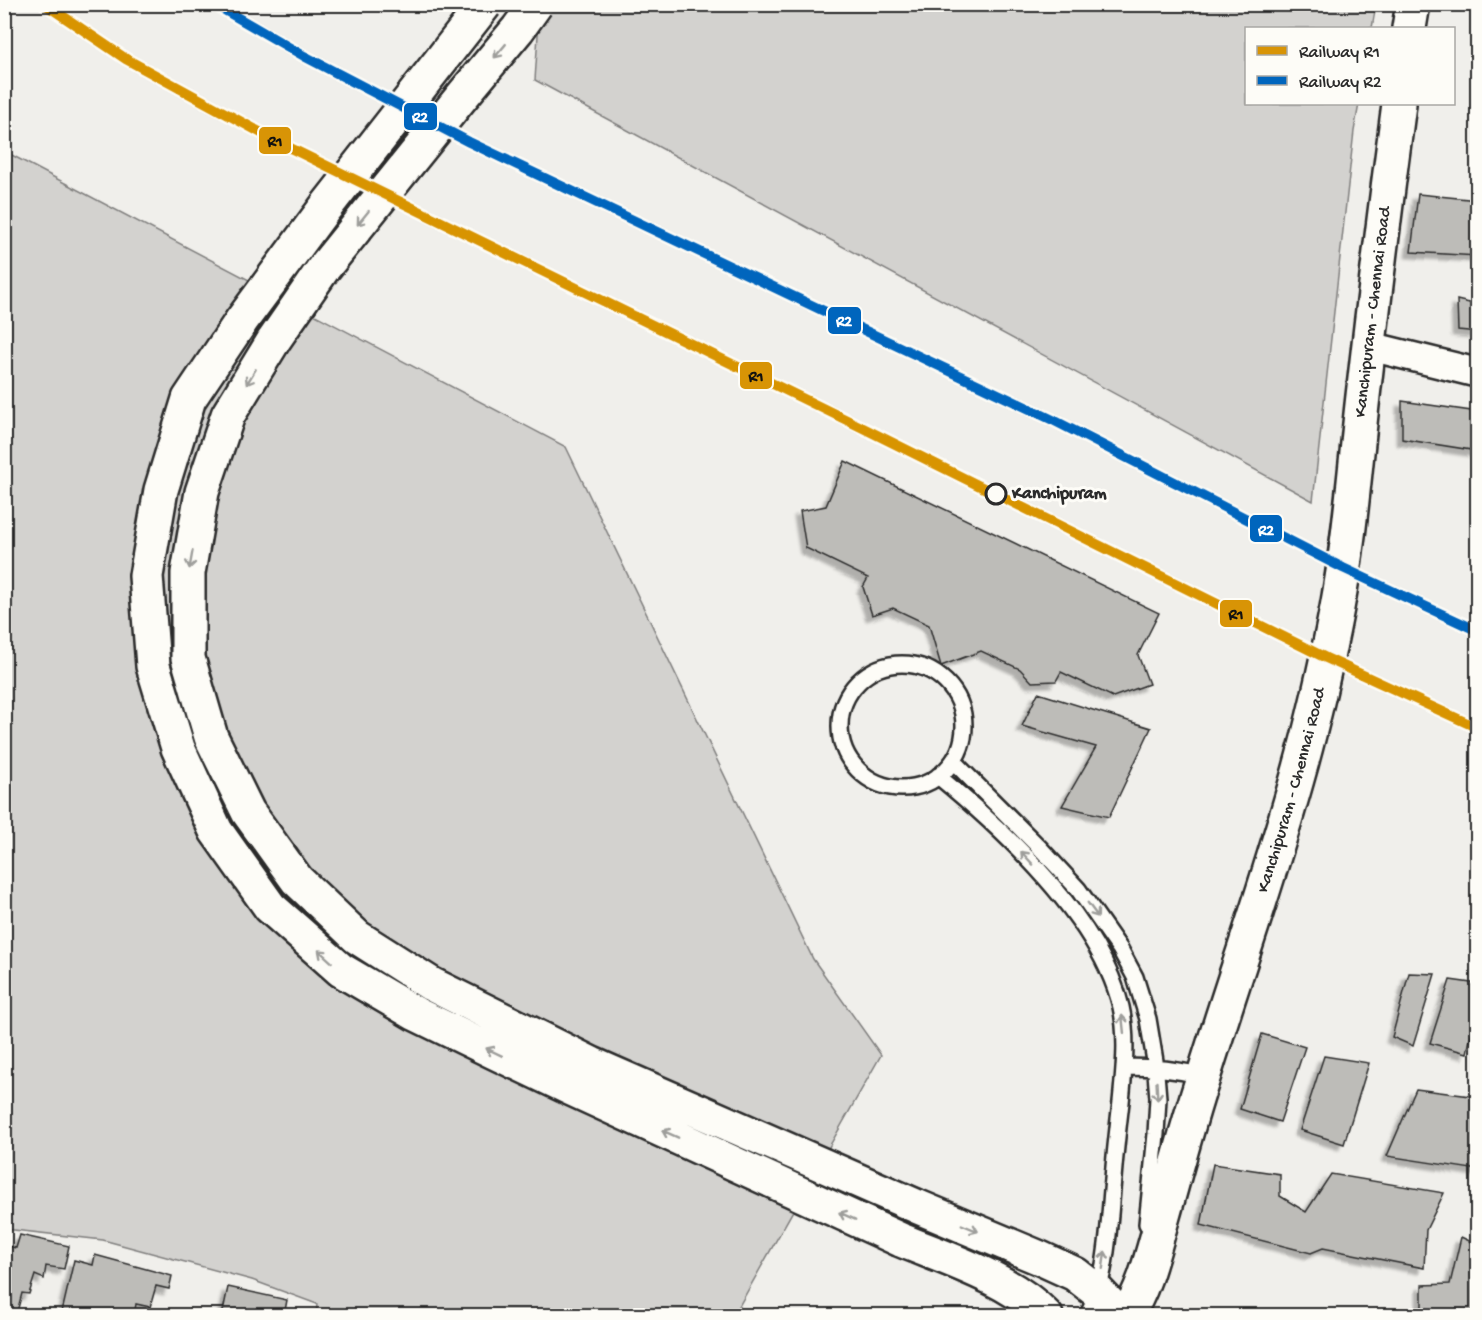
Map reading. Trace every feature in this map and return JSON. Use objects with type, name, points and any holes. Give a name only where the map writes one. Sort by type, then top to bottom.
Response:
[{"type":"main road","points":[[485,4],[319,217],[242,320],[189,399],[161,490],[146,576],[153,666],[178,748],[216,831],[270,907],[341,970],[416,1014],[572,1089],[901,1240],[979,1272],[1037,1306],[1046,1316]]},
{"type":"main road","points":[[536,4],[322,269],[273,340],[228,415],[202,492],[188,573],[188,658],[211,737],[248,812],[297,880],[357,937],[431,984],[592,1064],[1075,1274],[1092,1304],[1121,1316]]},
{"type":"main road","points":[[1409,27],[1413,4]]},
{"type":"main road","name":"Kanchipuram - Chennai Road","points":[[1126,1316],[1142,1287],[1203,1076],[1278,844],[1319,692],[1337,607],[1346,549],[1399,105]]},
{"type":"street","points":[[1369,346],[1478,373]]},
{"type":"lane","points":[[906,664],[926,668],[944,680],[957,696],[964,717],[963,738],[953,761],[942,773],[925,784],[905,788],[885,786],[868,777],[853,764],[843,746],[841,717],[851,690],[865,675],[884,666],[906,664]]},
{"type":"lane","points":[[953,761],[1078,889],[1120,949],[1135,977],[1148,1019],[1158,1098],[1142,1287]]},
{"type":"lane","points":[[938,776],[1026,856],[1059,894],[1090,935],[1113,982],[1121,1008],[1125,1040],[1124,1067],[1106,1245],[1092,1304]]},
{"type":"lane","points":[[1124,1067],[1155,1067],[1203,1076]]},
{"type":"shaded area","points":[[540,5],[1376,5],[1372,27],[1245,27],[1245,105],[1359,105],[1313,501],[535,80]]},
{"type":"shaded area","points":[[4,151],[566,447],[813,959],[881,1055],[734,1315],[316,1315],[317,1304],[252,1280],[103,1240],[5,1229]]},
{"type":"building","points":[[1418,194],[1478,200],[1478,256],[1411,252]]},
{"type":"building","points":[[1457,300],[1478,305],[1478,332],[1458,330]]},
{"type":"building","points":[[1402,401],[1478,412],[1478,451],[1402,439]]},
{"type":"building","points":[[845,461],[1159,613],[1138,655],[1149,684],[1113,697],[1061,672],[1056,681],[1032,682],[1020,669],[981,651],[941,666],[929,625],[893,608],[872,615],[863,587],[868,578],[806,548],[800,511],[826,506]]},
{"type":"building","points":[[1038,693],[1151,728],[1109,817],[1062,806],[1096,747],[1022,726]]},
{"type":"building","points":[[1409,973],[1435,974],[1413,1046],[1392,1037]]},
{"type":"building","points":[[1450,980],[1478,984],[1478,1005],[1467,1053],[1430,1043]]},
{"type":"building","points":[[1262,1034],[1305,1047],[1280,1122],[1240,1109]]},
{"type":"building","points":[[1324,1056],[1369,1063],[1344,1144],[1300,1130]]},
{"type":"building","points":[[1416,1089],[1478,1097],[1478,1170],[1387,1156]]},
{"type":"building","points":[[1213,1164],[1280,1174],[1280,1196],[1306,1212],[1331,1174],[1444,1193],[1426,1230],[1424,1268],[1323,1248],[1311,1253],[1201,1225]]},
{"type":"building","points":[[20,1235],[69,1246],[64,1269],[46,1266],[44,1279],[35,1275],[29,1294],[22,1293],[16,1316],[4,1316],[4,1245],[16,1248]]},
{"type":"building","points":[[1461,1237],[1478,1245],[1478,1316],[1441,1316],[1422,1310],[1422,1285],[1450,1284]]},
{"type":"building","points":[[95,1255],[172,1276],[169,1289],[156,1286],[150,1307],[136,1304],[134,1316],[61,1316],[74,1260],[93,1265]]},
{"type":"building","points":[[228,1287],[287,1300],[284,1316],[222,1316]]},
{"type":"railway","points":[[45,4],[126,59],[278,142],[859,426],[1326,658],[1478,728]]},
{"type":"railway","points":[[214,4],[304,56],[469,142],[1055,421],[1343,568],[1478,631]]},
{"type":"rail line","name":"R1","points":[[45,4],[126,59],[278,142],[859,426],[1326,658],[1478,728]]},
{"type":"rail line","name":"R2","points":[[214,4],[304,56],[469,142],[1055,421],[1343,568],[1478,631]]},
{"type":"place","name":"Kanchipuram","points":[[996,494]]}]
